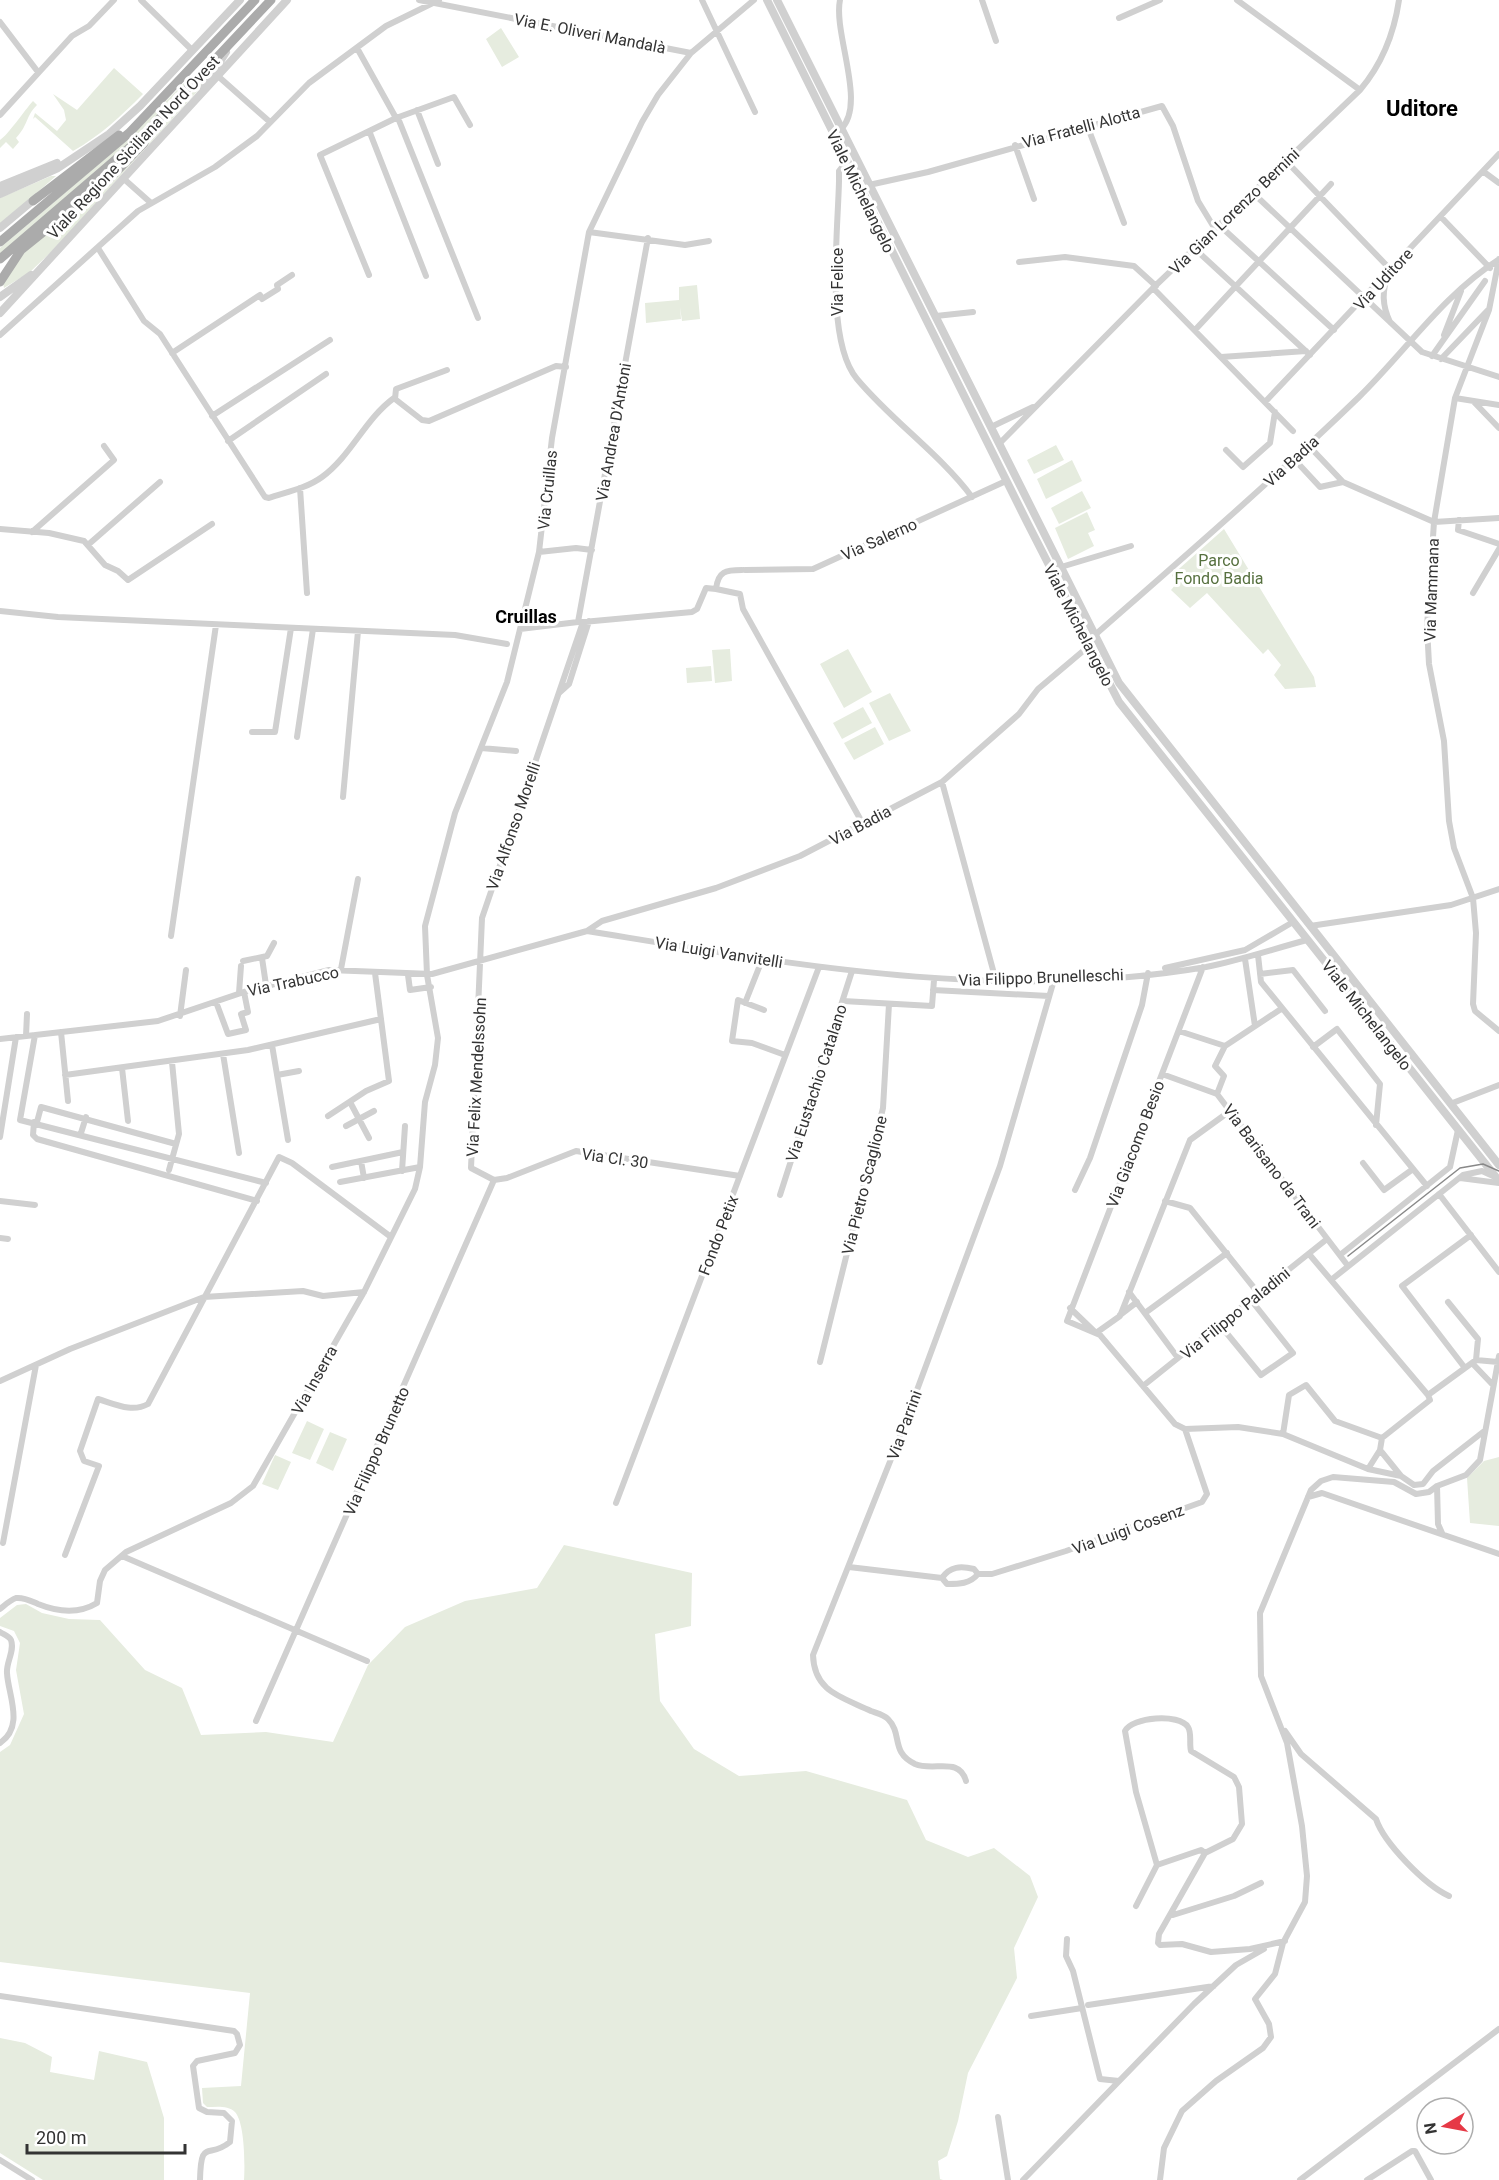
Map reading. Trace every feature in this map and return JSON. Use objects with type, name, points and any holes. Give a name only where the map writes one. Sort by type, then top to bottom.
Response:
[{"type":"main road","name":"Viale Regione Siciliana Nord Ovest","points":[[0,242],[110,150],[152,110],[255,0]]},
{"type":"main road","name":"Viale Regione Siciliana Nord Ovest","points":[[0,259],[125,153],[181,97],[271,0]]},
{"type":"main road","points":[[0,282],[21,250],[115,173],[181,97]]},
{"type":"main road","points":[[33,201],[152,110]]},
{"type":"street","points":[[0,115],[72,36],[89,26],[114,0]]},
{"type":"street","points":[[141,0],[192,50]]},
{"type":"street","points":[[205,53],[240,0]]},
{"type":"street","name":"Viale Regione Siciliana Nord Ovest","points":[[0,194],[58,168],[101,141],[140,106],[240,0]]},
{"type":"street","name":"Viale Regione Siciliana Nord Ovest","points":[[0,313],[219,77],[287,0]]},
{"type":"street","name":"Via E. Oliveri Mandalà","points":[[419,0],[691,53]]},
{"type":"street","points":[[702,0],[755,112]]},
{"type":"street","name":"Via Cruillas","points":[[427,975],[424,943],[429,907],[455,813],[505,686],[512,645],[520,629],[539,552],[552,438],[589,232],[642,122],[658,95],[691,53],[754,0]]},
{"type":"street","name":"Viale Michelangelo","points":[[767,0],[926,322],[1119,702],[1498,1181]]},
{"type":"street","name":"Viale Michelangelo","points":[[777,0],[1127,695],[1499,1165]]},
{"type":"street","points":[[840,0],[840,21],[851,82],[848,120],[841,129]]},
{"type":"street","points":[[981,0],[996,41]]},
{"type":"street","points":[[1119,18],[1160,0]]},
{"type":"street","points":[[1238,0],[1360,90]]},
{"type":"street","name":"Via Gian Lorenzo Bernini","points":[[999,444],[1155,287],[1360,90],[1384,55],[1393,29],[1399,0]]},
{"type":"street","points":[[0,335],[138,211],[215,166],[257,136],[309,83],[401,17],[437,2]]},
{"type":"street","points":[[0,22],[38,72]]},
{"type":"street","points":[[189,109],[236,38]]},
{"type":"street","points":[[357,48],[397,118],[478,318]]},
{"type":"street","points":[[219,77],[270,122]]},
{"type":"street","points":[[369,275],[320,155],[370,133],[397,118],[454,97],[470,124]]},
{"type":"street","name":"Via Fratelli Alotta","points":[[869,184],[928,172],[1015,145],[1161,106],[1165,107],[1198,201],[1217,227]]},
{"type":"street","points":[[417,110],[438,164]]},
{"type":"street","points":[[1087,125],[1124,223]]},
{"type":"street","points":[[370,133],[426,276]]},
{"type":"street","points":[[0,228],[101,141]]},
{"type":"street","points":[[1015,145],[1034,199]]},
{"type":"street","points":[[0,186],[86,151]]},
{"type":"street","name":"Via Uditore","points":[[1265,402],[1308,353],[1364,299],[1499,154]]},
{"type":"street","name":"Via Felice","points":[[846,162],[839,171],[838,181],[836,321],[850,368],[870,393],[910,434],[950,468],[972,497]]},
{"type":"street","points":[[1287,162],[1390,271],[1383,289],[1384,308],[1392,325]]},
{"type":"street","points":[[1484,172],[1499,183]]},
{"type":"street","points":[[124,179],[151,203]]},
{"type":"street","points":[[1195,330],[1331,184]]},
{"type":"street","points":[[1253,193],[1422,352],[1499,377]]},
{"type":"street","points":[[1441,217],[1486,267],[1497,269]]},
{"type":"street","points":[[1217,227],[1259,261],[1334,330]]},
{"type":"street","points":[[589,232],[648,238],[685,245],[709,241]]},
{"type":"street","name":"Via Andrea D'Antoni","points":[[583,622],[592,550],[648,238]]},
{"type":"street","points":[[98,248],[144,321],[160,334],[228,441],[265,496],[270,498],[319,480],[338,463],[380,408],[394,398],[396,389],[447,370]]},
{"type":"street","points":[[1195,249],[1308,353]]},
{"type":"street","points":[[1019,262],[1065,257],[1134,266],[1293,431]]},
{"type":"street","points":[[0,297],[51,259]]},
{"type":"street","name":"Via Badia","points":[[1095,635],[1308,446],[1379,377],[1408,341],[1474,275],[1499,259]]},
{"type":"street","name":"Via Mammana","points":[[1499,259],[1488,310],[1455,398],[1434,522],[1427,627],[1429,664],[1444,741],[1449,821],[1454,848],[1473,898],[1476,933],[1473,1004],[1475,1011],[1499,1031]]},
{"type":"street","points":[[172,353],[260,296],[262,299],[270,294],[292,275]]},
{"type":"street","points":[[1474,275],[1494,284]]},
{"type":"street","points":[[1443,338],[1460,320],[1485,281]]},
{"type":"street","points":[[1432,356],[1443,338],[1462,288]]},
{"type":"street","points":[[1440,359],[1488,310]]},
{"type":"street","points":[[926,322],[936,316],[973,312]]},
{"type":"street","points":[[212,416],[330,340]]},
{"type":"street","points":[[1221,357],[1308,353]]},
{"type":"street","points":[[394,398],[422,420],[429,421],[556,366],[566,367]]},
{"type":"street","points":[[228,441],[326,374]]},
{"type":"street","points":[[1455,398],[1499,405]]},
{"type":"street","points":[[1474,401],[1499,428]]},
{"type":"street","name":"Via Gian Lorenzo Bernini","points":[[991,427],[1039,404]]},
{"type":"street","points":[[1226,450],[1243,467],[1270,443],[1275,412]]},
{"type":"street","points":[[32,532],[114,460],[104,446]]},
{"type":"street","points":[[1308,446],[1343,483],[1434,522],[1499,518]]},
{"type":"street","points":[[1294,459],[1320,487],[1343,483]]},
{"type":"street","name":"Via Salerno","points":[[520,629],[692,612],[697,609],[706,588],[716,589],[717,576],[721,573],[744,570],[813,569],[1006,481]]},
{"type":"street","points":[[89,544],[160,482]]},
{"type":"street","points":[[300,488],[307,593]]},
{"type":"street","points":[[1028,525],[1037,520]]},
{"type":"street","points":[[1459,520],[1458,530],[1499,544]]},
{"type":"street","points":[[0,529],[73,537],[89,544],[105,565],[118,571],[128,580],[212,524]]},
{"type":"street","points":[[1061,567],[1131,546]]},
{"type":"street","points":[[539,552],[576,548],[592,550]]},
{"type":"street","points":[[1473,593],[1499,549]]},
{"type":"street","points":[[716,589],[740,594],[743,609],[863,824]]},
{"type":"street","points":[[0,611],[216,625],[454,635],[512,645]]},
{"type":"street","name":"Via Alfonso Morelli","points":[[481,961],[482,918],[583,622]]},
{"type":"street","points":[[171,936],[216,625]]},
{"type":"street","points":[[252,732],[275,732],[291,628]]},
{"type":"street","points":[[297,737],[313,629]]},
{"type":"street","points":[[343,797],[358,631]]},
{"type":"street","name":"Via Badia","points":[[586,931],[602,921],[716,888],[800,856],[942,782],[1019,714],[1038,689],[1089,646]]},
{"type":"street","points":[[481,748],[516,751]]},
{"type":"street","points":[[942,782],[996,981]]},
{"type":"street","points":[[1226,839],[1235,832]]},
{"type":"street","points":[[341,969],[358,879]]},
{"type":"street","points":[[1310,926],[1451,905],[1499,889]]},
{"type":"street","name":"Via Filippo Brunelleschi","points":[[1148,973],[1245,950],[1293,922]]},
{"type":"street","name":"Via Trabucco","points":[[0,1039],[116,1027],[180,1016],[241,992],[341,969],[427,975],[586,931]]},
{"type":"street","name":"Via Luigi Vanvitelli","points":[[586,931],[762,960],[852,971]]},
{"type":"street","name":"Via Filippo Brunelleschi","points":[[852,971],[934,980],[1053,980],[1203,967],[1245,959],[1307,940]]},
{"type":"street","points":[[216,1002],[228,1034],[246,1030],[241,1014],[248,1012],[241,992],[242,964],[267,956],[274,943]]},
{"type":"street","points":[[1258,955],[1261,982],[1426,1186]]},
{"type":"street","points":[[262,958],[266,985]]},
{"type":"street","points":[[1245,959],[1255,1026]]},
{"type":"street","points":[[745,1003],[762,960]]},
{"type":"street","name":"Via Felix Mendelssohn","points":[[481,961],[471,1167],[494,1180]]},
{"type":"street","name":"Fondo Petix","points":[[616,1503],[819,967]]},
{"type":"street","name":"Via Giacomo Besio","points":[[1096,1333],[1067,1321],[1070,1308],[1203,967]]},
{"type":"street","points":[[180,1016],[186,970]]},
{"type":"street","points":[[1260,974],[1293,970],[1325,1011]]},
{"type":"street","name":"Via Eustachio Catalano","points":[[780,1195],[852,971]]},
{"type":"street","points":[[328,1116],[388,1081],[375,973]]},
{"type":"street","points":[[1075,1190],[1090,1158],[1142,1005],[1148,973]]},
{"type":"street","points":[[408,975],[410,990],[431,987]]},
{"type":"street","name":"Via Inserra","points":[[0,1609],[14,1599],[24,1598],[41,1605],[70,1611],[86,1610],[97,1603],[100,1581],[105,1570],[122,1556],[231,1503],[253,1486],[363,1292],[415,1189],[420,1167],[425,1102],[435,1065],[438,1038],[431,987],[427,975]]},
{"type":"street","name":"Via Filippo Brunelleschi","points":[[933,990],[934,980]]},
{"type":"street","name":"Via Parrini","points":[[966,1781],[963,1772],[957,1767],[918,1765],[904,1758],[899,1752],[893,1728],[887,1718],[834,1693],[820,1683],[814,1670],[813,1655],[849,1567],[1000,1166],[1053,980]]},
{"type":"street","points":[[843,1001],[932,1006],[933,990],[1049,996]]},
{"type":"street","points":[[764,1010],[738,1000],[732,1041],[752,1042],[785,1055]]},
{"type":"street","name":"Via Pietro Scaglione","points":[[820,1362],[883,1108],[890,1004]]},
{"type":"street","points":[[1217,1094],[1224,1076],[1215,1066],[1226,1046],[1281,1009]]},
{"type":"street","points":[[26,1036],[27,1014]]},
{"type":"street","points":[[65,1075],[172,1062],[272,1046],[381,1019]]},
{"type":"street","points":[[1312,1047],[1337,1029],[1380,1084],[1376,1125]]},
{"type":"street","points":[[1179,1031],[1226,1046]]},
{"type":"street","points":[[61,1032],[68,1101]]},
{"type":"street","points":[[35,1035],[20,1120],[36,1122],[173,1157],[266,1183]]},
{"type":"street","points":[[0,1137],[16,1037]]},
{"type":"street","points":[[272,1046],[288,1140]]},
{"type":"street","points":[[223,1054],[239,1153]]},
{"type":"street","points":[[169,1170],[179,1134],[172,1062]]},
{"type":"street","points":[[122,1068],[128,1120]]},
{"type":"street","points":[[277,1075],[299,1071]]},
{"type":"street","name":"Via Barisano da Trani","points":[[1162,1074],[1217,1094],[1348,1266]]},
{"type":"street","points":[[1421,1084],[1430,1078]]},
{"type":"street","points":[[1450,1104],[1499,1085]]},
{"type":"street","points":[[350,1102],[369,1138]]},
{"type":"street","points":[[176,1144],[41,1107],[33,1135],[37,1139],[257,1200]]},
{"type":"street","points":[[346,1126],[374,1111]]},
{"type":"street","points":[[1120,1316],[1190,1140],[1230,1111]]},
{"type":"street","points":[[81,1134],[86,1118]]},
{"type":"street","points":[[402,1171],[405,1126]]},
{"type":"street","points":[[1340,1255],[1450,1167],[1458,1130]]},
{"type":"street","name":"Via Cl. 30","points":[[494,1180],[507,1178],[576,1151],[740,1176]]},
{"type":"street","points":[[332,1167],[403,1152]]},
{"type":"street","points":[[65,1555],[99,1466],[84,1461],[80,1451],[99,1399],[139,1409],[148,1404],[279,1157],[292,1162],[391,1238]]},
{"type":"street","points":[[361,1161],[364,1178]]},
{"type":"street","points":[[1363,1163],[1384,1190],[1413,1169]]},
{"type":"street","points":[[340,1182],[420,1167]]},
{"type":"street","points":[[1331,1280],[1460,1178],[1482,1171],[1498,1181]]},
{"type":"street","name":"Via Filippo Brunetto","points":[[256,1721],[494,1180]]},
{"type":"street","points":[[1439,1194],[1499,1272]]},
{"type":"street","points":[[0,1201],[35,1205]]},
{"type":"street","points":[[1165,1201],[1190,1208],[1259,1294]]},
{"type":"street","points":[[1465,1368],[1402,1286],[1471,1235]]},
{"type":"street","points":[[0,1238],[8,1239]]},
{"type":"street","name":"Via Filippo Paladini","points":[[1143,1386],[1327,1239]]},
{"type":"street","points":[[1145,1313],[1227,1253]]},
{"type":"street","points":[[1309,1254],[1430,1400],[1382,1438],[1380,1450],[1368,1469]]},
{"type":"street","points":[[0,1381],[70,1349],[204,1297],[303,1291],[323,1296],[363,1292]]},
{"type":"street","points":[[1129,1292],[1178,1358]]},
{"type":"street","points":[[1220,1325],[1261,1375],[1293,1353],[1251,1300]]},
{"type":"street","points":[[1096,1333],[1137,1302]]},
{"type":"street","points":[[1449,1302],[1478,1339],[1474,1362],[1493,1385]]},
{"type":"street","points":[[1070,1308],[1096,1333],[1174,1424],[1185,1429],[1238,1427],[1283,1434],[1368,1469],[1401,1476]]},
{"type":"street","points":[[1160,2180],[1164,2148],[1182,2111],[1216,2081],[1263,2048],[1271,2037],[1272,2030],[1255,1999],[1275,1974],[1285,1941],[1305,1902],[1307,1876],[1302,1826],[1287,1743],[1262,1676],[1260,1613],[1311,1490],[1321,1481],[1333,1477],[1394,1482],[1416,1494],[1429,1492],[1437,1486],[1466,1475],[1480,1460],[1483,1432],[1498,1359],[1474,1362],[1428,1395]]},
{"type":"street","points":[[3,1543],[36,1365]]},
{"type":"street","points":[[1283,1434],[1290,1395],[1306,1385],[1335,1421],[1382,1438]]},
{"type":"street","name":"Via Luigi Cosenz","points":[[978,1574],[992,1574],[1066,1551],[1202,1502],[1207,1494],[1185,1429]]},
{"type":"street","points":[[1380,1450],[1401,1476],[1414,1485],[1423,1484],[1433,1471],[1483,1432]]},
{"type":"street","points":[[1437,1486],[1438,1524],[1442,1533]]},
{"type":"street","points":[[1308,1497],[1322,1493],[1499,1554]]},
{"type":"street","points":[[122,1556],[367,1661]]},
{"type":"street","name":"Via Luigi Cosenz","points":[[942,1578],[946,1571],[960,1566],[974,1569],[978,1574]]},
{"type":"street","name":"Via Luigi Cosenz","points":[[849,1567],[942,1578],[947,1584],[963,1584],[974,1579],[978,1574]]},
{"type":"street","points":[[0,1632],[9,1637],[12,1643],[6,1670],[14,1709],[13,1724],[0,1743]]},
{"type":"street","points":[[1158,1865],[1136,1792],[1126,1741],[1127,1726],[1139,1721],[1174,1719],[1182,1722],[1189,1730],[1191,1751],[1229,1774],[1239,1787],[1242,1814],[1240,1831],[1233,1839],[1205,1853],[1172,1915],[1159,1934],[1157,1940],[1160,1946],[1182,1944],[1211,1952],[1250,1949],[1285,1941]]},
{"type":"street","points":[[1279,1723],[1301,1754],[1377,1819],[1381,1833],[1436,1890],[1449,1896]]},
{"type":"street","points":[[1136,1906],[1158,1865],[1191,1852],[1201,1850],[1205,1853]]},
{"type":"street","points":[[1172,1915],[1234,1896],[1261,1883]]},
{"type":"street","points":[[1067,1939],[1066,1956],[1085,2006],[1100,2079],[1119,2081]]},
{"type":"street","points":[[1023,2180],[1236,1965],[1276,1943]]},
{"type":"street","points":[[1031,2016],[1215,1986]]},
{"type":"street","points":[[0,1996],[234,2031],[240,2045],[235,2054],[197,2061],[193,2066],[199,2108],[207,2112],[224,2113],[232,2121],[230,2142],[208,2149],[203,2154],[200,2180]]},
{"type":"street","points":[[1300,2180],[1354,2136],[1499,2029]]},
{"type":"street","points":[[998,2117],[1008,2180]]},
{"type":"street","points":[[1367,2180],[1412,2151],[1431,2180]]},
{"type":"street","points":[[0,2160],[32,2180]]},
{"type":"green space","points":[[501,28],[519,57],[502,67],[486,39]]},
{"type":"green space","points":[[114,68],[143,94],[110,125],[83,145],[73,151],[35,117],[33,119],[35,113],[57,131],[66,120],[64,110],[53,94],[77,110]]},
{"type":"green space","points":[[205,79],[205,83],[53,250],[30,272],[4,288],[3,283],[18,258],[113,178]]},
{"type":"green space","points":[[185,82],[187,84],[129,143],[0,254],[0,248],[127,140]]},
{"type":"green space","points":[[33,101],[37,105],[16,138],[19,142],[13,149],[6,142],[0,148],[0,140]]},
{"type":"green space","points":[[51,176],[56,176],[0,225],[0,198]]},
{"type":"green space","points":[[697,285],[700,319],[682,321],[680,307],[681,319],[646,323],[645,303],[679,300],[679,287]]},
{"type":"green space","points":[[1056,445],[1064,460],[1034,474],[1027,460]]},
{"type":"green space","points":[[1072,460],[1082,481],[1046,499],[1037,479]]},
{"type":"green space","points":[[1082,491],[1091,508],[1059,524],[1051,508]]},
{"type":"green space","points":[[1087,512],[1095,530],[1088,533],[1094,546],[1068,559],[1055,528]]},
{"type":"green space","name":"Parco Fondo Badia","points":[[1224,529],[1314,677],[1316,687],[1285,689],[1274,675],[1281,665],[1268,649],[1263,654],[1207,593],[1190,608],[1171,590],[1176,584],[1172,575]]},
{"type":"green space","points":[[730,649],[732,681],[715,683],[712,650]]},
{"type":"green space","points":[[848,649],[872,692],[844,708],[820,664]]},
{"type":"green space","points":[[711,666],[712,681],[687,683],[686,668]]},
{"type":"green space","points":[[890,693],[911,731],[889,741],[869,703]]},
{"type":"green space","points":[[863,707],[872,723],[842,739],[833,723]]},
{"type":"green space","points":[[875,727],[884,744],[854,760],[844,743]]},
{"type":"green space","points":[[307,1421],[324,1429],[310,1460],[292,1453]]},
{"type":"green space","points":[[330,1432],[347,1439],[333,1471],[316,1463]]},
{"type":"green space","points":[[275,1455],[291,1462],[278,1490],[262,1484]]},
{"type":"green space","points":[[1499,1457],[1499,1526],[1470,1523],[1467,1478],[1484,1461]]},
{"type":"green space","points":[[564,1545],[692,1573],[691,1626],[655,1634],[660,1701],[694,1749],[739,1776],[806,1771],[907,1800],[926,1840],[968,1857],[994,1848],[1030,1876],[1038,1897],[1014,1948],[1017,1978],[968,2073],[958,2121],[947,2156],[938,2161],[940,2179],[943,2180],[244,2180],[244,2145],[238,2118],[229,2108],[207,2107],[203,2103],[202,2088],[241,2086],[250,1993],[0,1962],[0,1752],[10,1745],[24,1714],[16,1670],[20,1643],[14,1631],[0,1626],[0,1618],[17,1605],[26,1604],[42,1613],[69,1619],[100,1620],[145,1670],[182,1688],[201,1735],[266,1732],[333,1742],[368,1665],[405,1627],[465,1601],[537,1588]]},
{"type":"green space","points":[[0,2038],[25,2043],[52,2057],[50,2072],[94,2080],[99,2051],[147,2062],[164,2118],[164,2180],[43,2180],[0,2153]]},
{"type":"tram line","points":[[1348,1256],[1460,1168],[1483,1164],[1499,1171]]},
{"type":"district","name":"Uditore","points":[[1422,108]]},
{"type":"district","name":"Cruillas","points":[[526,617]]}]
